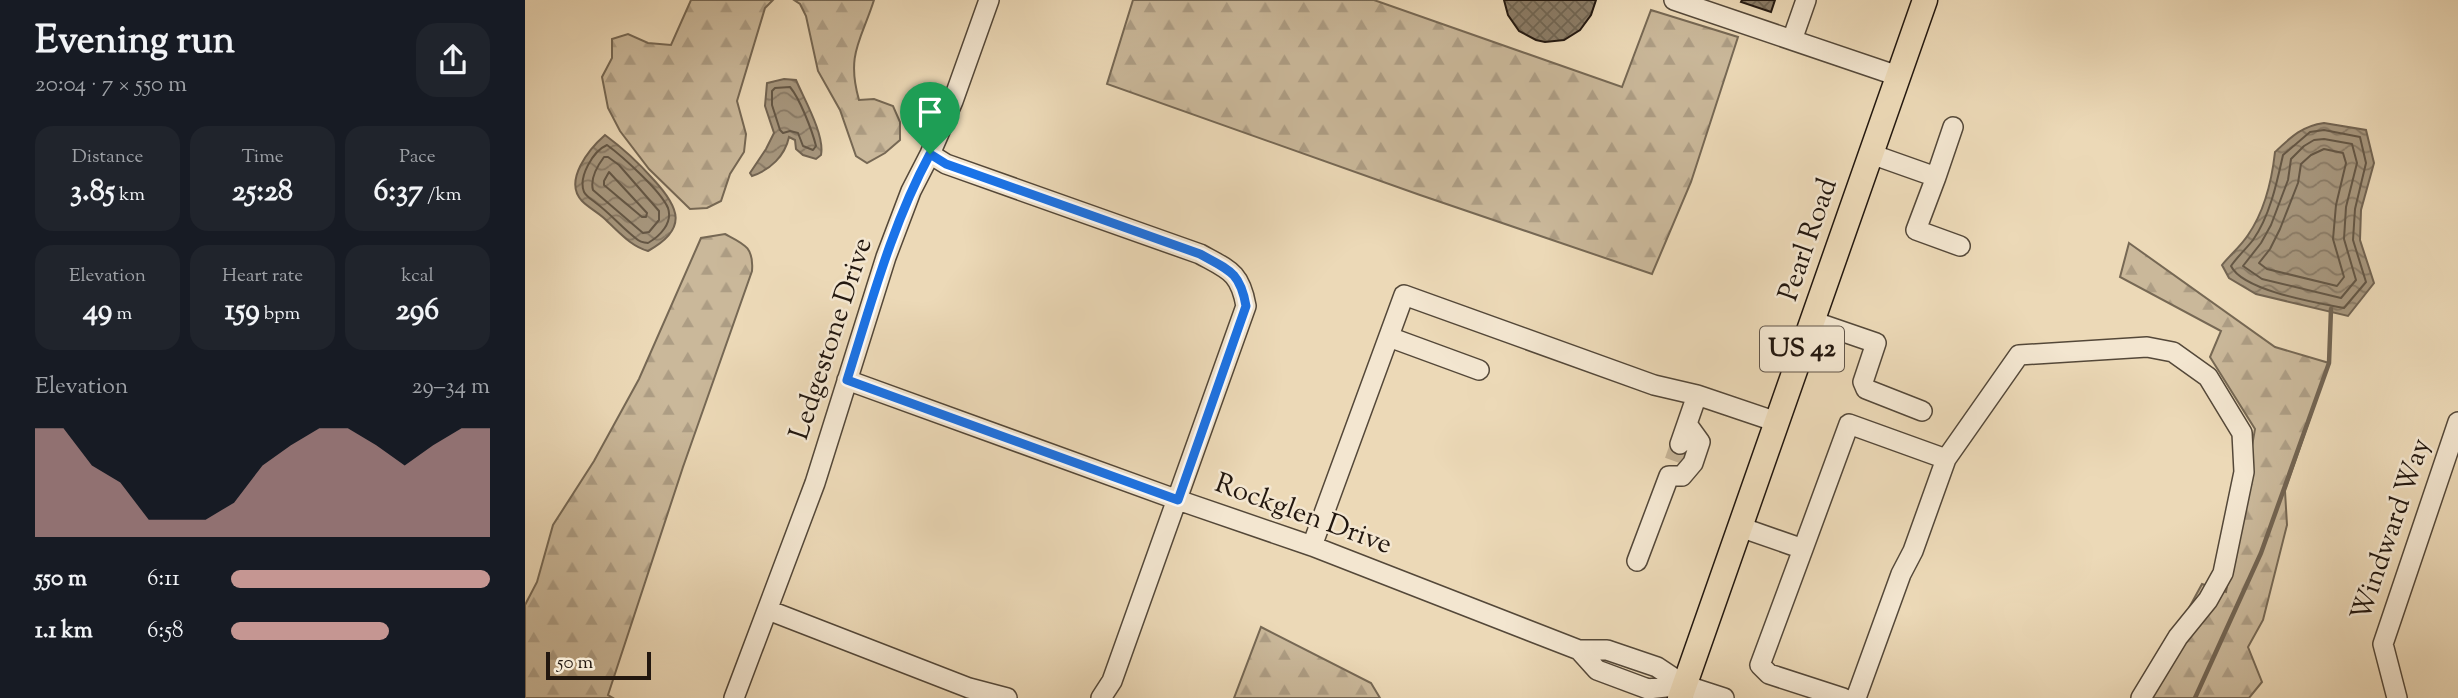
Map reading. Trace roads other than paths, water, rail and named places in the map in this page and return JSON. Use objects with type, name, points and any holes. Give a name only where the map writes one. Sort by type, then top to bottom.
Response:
[{"type":"main road","name":"Pearl Road","points":[[1682,691],[1925,0]]},
{"type":"street","name":"Ledgestone Drive","points":[[734,698],[815,483],[886,257],[911,191],[953,101],[989,0]]},
{"type":"street","points":[[1674,0],[1898,76]]},
{"type":"street","points":[[1792,40],[1806,0]]},
{"type":"street","points":[[1953,127],[1916,230],[1960,246]]},
{"type":"street","points":[[930,154],[946,164],[1200,254],[1229,269],[1242,285],[1246,306],[1112,681],[1101,698]]},
{"type":"street","points":[[1871,154],[1935,177]]},
{"type":"street","points":[[1312,546],[1404,295],[1654,385],[1697,395],[1777,422]]},
{"type":"street","points":[[1812,321],[1876,343],[1863,382],[1866,389],[1922,411]]},
{"type":"street","points":[[1389,337],[1479,370]]},
{"type":"street","points":[[1856,698],[1946,459],[2019,355],[2147,347],[2173,352],[2208,377],[2242,433],[2244,472],[2223,573],[2208,600],[2178,637],[2141,698]]},
{"type":"street","name":"Rockglen Drive","points":[[847,380],[1312,546],[1580,650],[1607,650],[1657,667],[1682,691],[1724,698]]},
{"type":"street","points":[[1637,561],[1697,395]]},
{"type":"street","name":"Windward Way","points":[[2397,698],[2383,644],[2458,422]]},
{"type":"street","points":[[1674,460],[1682,476],[1693,463],[1700,442],[1687,424]]},
{"type":"street","points":[[1843,698],[1769,674],[1760,665],[1849,424],[1946,459]]},
{"type":"street","points":[[1740,527],[1803,549]]},
{"type":"street","points":[[768,610],[969,688],[1007,698]]},
{"type":"water","points":[[784,79],[796,80],[817,127],[821,155],[816,159],[803,155],[796,149],[795,140],[789,137],[776,161],[752,176],[750,173],[774,133],[765,106],[767,83]]},
{"type":"water","points":[[2324,123],[2366,130],[2374,163],[2361,210],[2360,240],[2374,283],[2348,316],[2256,294],[2229,278],[2222,265],[2245,239],[2259,216],[2275,152],[2303,130]]},
{"type":"water","points":[[605,135],[647,173],[674,209],[676,218],[669,235],[648,251],[627,239],[582,201],[577,193],[575,184],[580,166]]},
{"type":"waterway","points":[[2195,698],[2261,553],[2329,363],[2331,309]]},
{"type":"tunnel","points":[[1674,461],[1680,444]]}]
